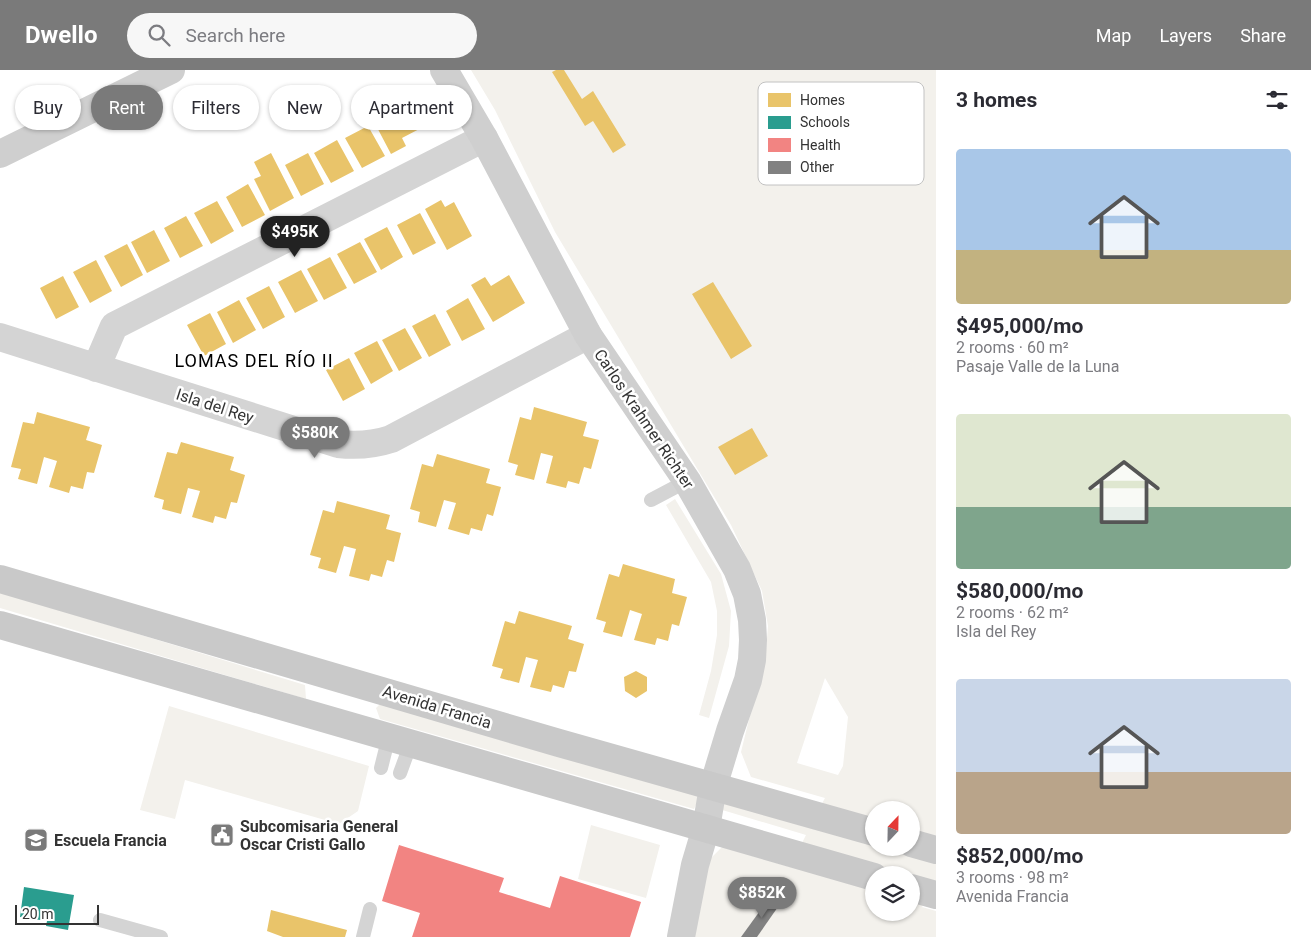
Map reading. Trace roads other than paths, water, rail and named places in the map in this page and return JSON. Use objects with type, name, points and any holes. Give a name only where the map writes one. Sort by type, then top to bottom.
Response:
[{"type":"main road","name":"Avenida Francia","points":[[0,579],[865,829]]},
{"type":"main road","points":[[0,625],[865,874]]},
{"type":"main road","points":[[340,722],[348,680]]},
{"type":"main road","points":[[920,846],[936,850]]},
{"type":"main road","points":[[920,891],[936,895]]},
{"type":"street","points":[[0,154],[172,70]]},
{"type":"street","name":"Carlos Krahmer Richter","points":[[444,70],[484,138],[588,335],[687,481],[737,569],[747,594],[752,620],[752,660],[748,680],[713,787],[706,828],[695,864],[681,937]]},
{"type":"street","points":[[96,368],[114,326],[484,138]]},
{"type":"street","name":"Isla del Rey","points":[[0,337],[338,444],[358,446],[377,444],[404,433],[588,335]]},
{"type":"lane","points":[[651,500],[687,481]]},
{"type":"lane","points":[[381,768],[400,740]]},
{"type":"lane","points":[[400,740],[400,773]]},
{"type":"lane","points":[[363,937],[370,909]]},
{"type":"lane","points":[[100,920],[161,937]]},
{"type":"place","name":"Subcomisaria General Oscar Cristi Gallo","points":[[222,835]]},
{"type":"place","name":"Escuela Francia","points":[[36,840]]},
{"type":"district","name":"LOMAS DEL RÍO II","points":[[254,360]]}]
